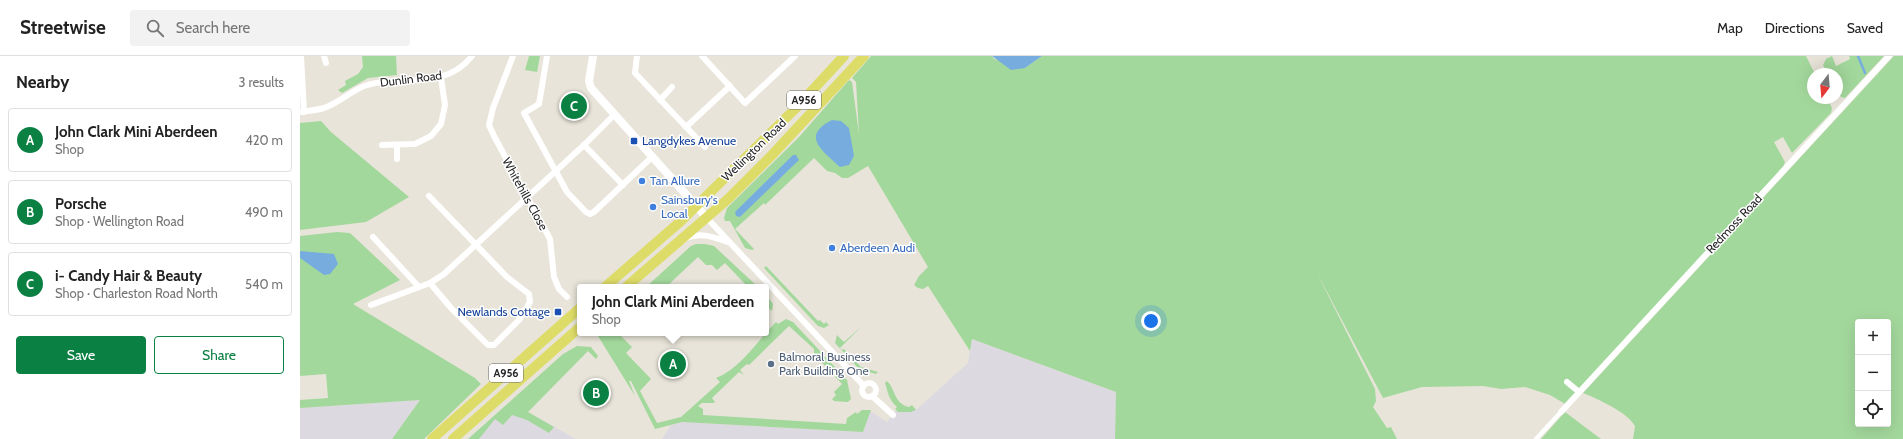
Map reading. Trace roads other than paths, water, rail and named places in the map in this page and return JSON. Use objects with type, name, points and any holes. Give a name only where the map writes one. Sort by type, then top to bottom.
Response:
[{"type":"main road","name":"Wellington Road","points":[[608,284],[697,206],[792,113],[844,56]]},
{"type":"main road","name":"Wellington Road","points":[[630,284],[707,218],[778,150],[864,56]]},
{"type":"main road","name":"A956","points":[[432,439],[577,311]]},
{"type":"main road","name":"A956","points":[[453,439],[577,330]]},
{"type":"street","points":[[301,56],[302,112]]},
{"type":"street","points":[[324,56],[326,63]]},
{"type":"street","name":"Dunlin Road","points":[[302,112],[324,108],[365,86],[379,82],[441,78],[458,70],[472,56]]},
{"type":"street","name":"Whitehills Close","points":[[513,56],[493,108],[489,124],[494,136],[550,238],[554,277],[559,288],[567,297]]},
{"type":"street","points":[[547,56],[539,104],[524,113],[554,171],[567,192],[586,212],[590,214],[594,212],[653,156]]},
{"type":"street","points":[[593,56],[590,88],[768,284]]},
{"type":"street","points":[[637,56],[634,73],[705,147]]},
{"type":"street","points":[[702,56],[745,103],[795,56]]},
{"type":"street","name":"Redmoss Road","points":[[1536,439],[1889,56]]},
{"type":"street","points":[[382,145],[415,144],[431,136],[441,124],[445,105],[441,78]]},
{"type":"street","points":[[686,127],[730,86]]},
{"type":"street","points":[[660,100],[672,87]]},
{"type":"street","points":[[372,305],[430,283],[444,274],[614,115]]},
{"type":"street","points":[[584,144],[623,185]]},
{"type":"street","points":[[397,145],[397,159]]},
{"type":"street","points":[[429,196],[507,277],[529,294],[530,302],[519,320],[498,342],[494,345],[488,344],[481,340],[446,304],[430,283]]},
{"type":"street","points":[[683,239],[695,235],[702,235],[729,243]]},
{"type":"street","points":[[373,238],[419,287]]},
{"type":"street","points":[[769,285],[864,386]]},
{"type":"street","points":[[1567,382],[1579,392]]},
{"type":"street","points":[[864,386],[869,384],[874,386],[876,392],[872,396]]},
{"type":"street","points":[[864,386],[862,390],[863,394],[868,397],[872,396],[893,415]]},
{"type":"water","points":[[992,56],[1042,56],[1025,68],[1011,70]]},
{"type":"water","points":[[832,120],[841,121],[849,128],[854,156],[849,165],[840,167],[818,144],[816,138],[817,132],[822,126]]},
{"type":"water","points":[[793,155],[796,155],[799,160],[740,217],[736,216],[735,212]]},
{"type":"water","points":[[300,251],[334,254],[338,264],[330,274],[324,275],[300,258]]},
{"type":"waterway","points":[[1858,56],[1865,73]]},
{"type":"place","name":"i- Candy Hair & Beauty","points":[[574,106]]},
{"type":"place","name":"Langdykes Avenue","points":[[634,141]]},
{"type":"place","name":"Tan Allure","points":[[642,181]]},
{"type":"place","name":"Sainsbury's Local","points":[[653,207]]},
{"type":"place","name":"Aberdeen Audi","points":[[832,248]]},
{"type":"place","name":"Newlands Cottage","points":[[558,312]]},
{"type":"place","name":"John Clark Mini Aberdeen","points":[[673,364]]},
{"type":"place","name":"Balmoral Business Park Building One","points":[[771,364]]},
{"type":"place","name":"Porsche","points":[[596,393]]}]
